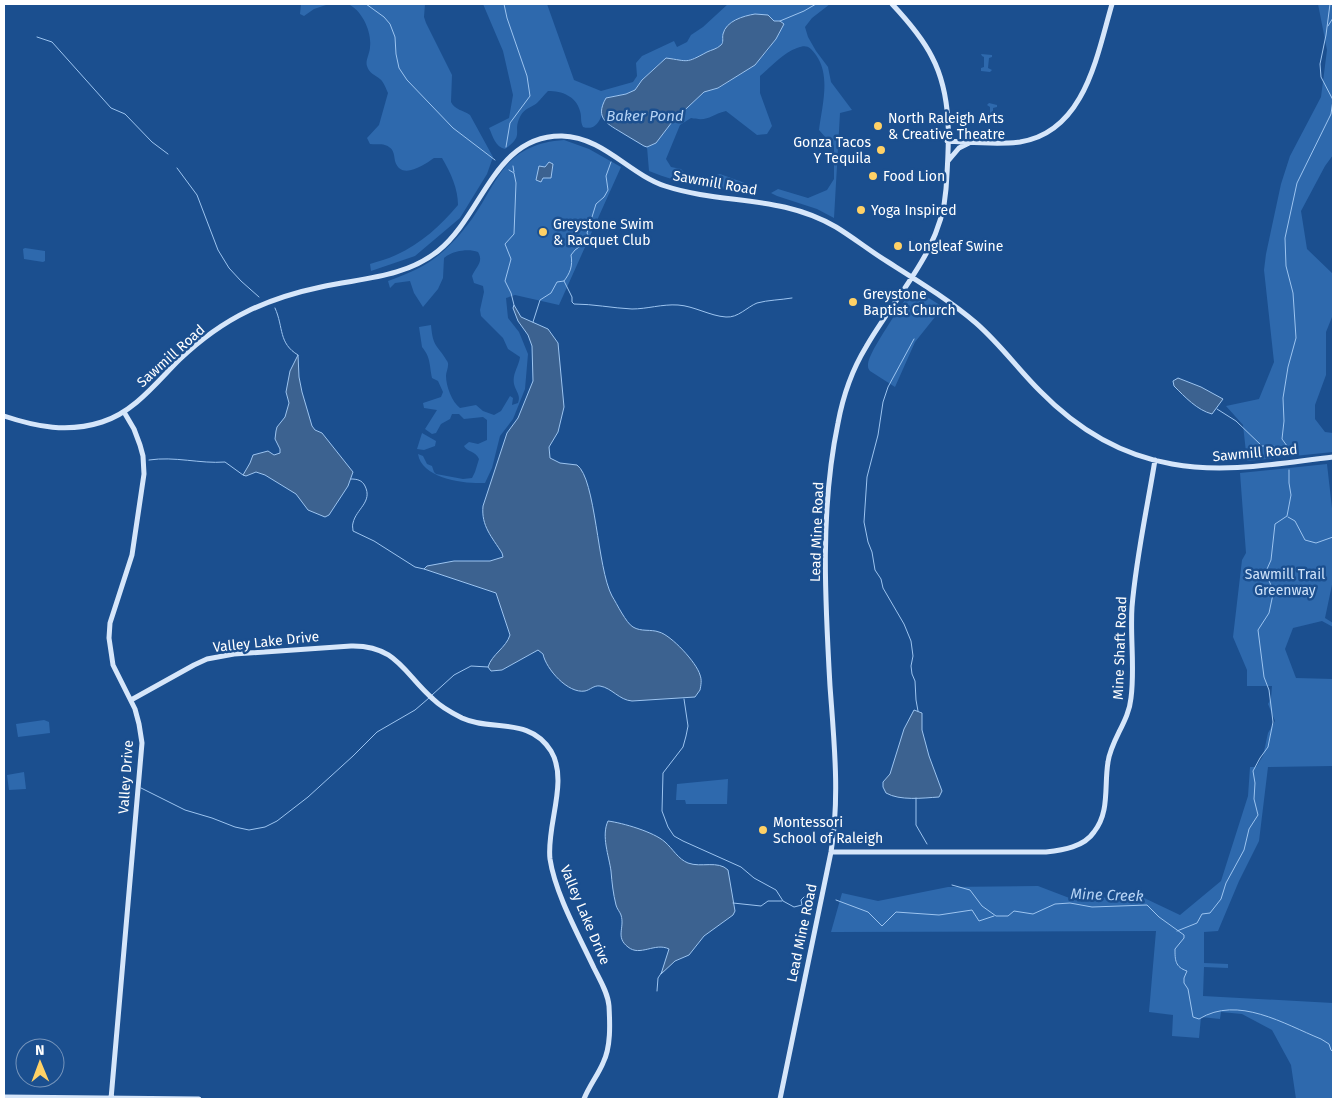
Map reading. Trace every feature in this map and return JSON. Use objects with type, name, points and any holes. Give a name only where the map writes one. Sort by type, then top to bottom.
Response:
[{"type":"street","name":"Lead Mine Road","points":[[780,1099],[831,852],[836,799],[826,557],[830,469],[838,422],[854,370],[866,347],[927,253],[939,224],[944,203],[948,124],[945,95],[932,57],[914,28],[892,4]]},
{"type":"street","points":[[947,141],[1021,142],[1046,134],[1058,126],[1073,108],[1088,82],[1112,4]]},
{"type":"street","name":"Sawmill Road","points":[[4,416],[40,427],[71,428],[105,421],[124,412],[201,342],[248,311],[299,292],[383,277],[419,263],[437,251],[458,230],[506,160],[521,147],[548,137],[573,137],[591,143],[654,182],[681,191],[770,203],[803,212],[837,228],[948,302],[986,333],[1038,388],[1072,420],[1088,432],[1118,447],[1156,460],[1190,467],[1221,468],[1333,457]]},
{"type":"street","points":[[947,162],[959,148],[972,142]]},
{"type":"street","name":"Valley Drive","points":[[111,1098],[142,743],[139,724],[131,700],[113,665],[109,638],[110,623],[132,554],[144,474],[140,445],[134,429],[124,412]]},
{"type":"street","name":"Mine Shaft Road","points":[[831,852],[1046,852],[1073,847],[1093,834],[1099,825],[1104,808],[1108,763],[1111,751],[1131,699],[1133,593],[1156,460]]},
{"type":"street","name":"Valley Lake Drive","points":[[131,700],[194,665],[222,656],[364,646],[384,652],[399,661],[434,700],[463,718],[476,722],[524,729],[538,737],[551,751],[557,768],[558,782],[550,839],[552,868],[565,904],[602,984],[609,1004],[609,1032],[606,1057],[584,1099]]},
{"type":"street","points":[[4,1097],[199,1099]]},
{"type":"green space","points":[[301,4],[329,4],[314,9],[304,16],[300,14]]},
{"type":"green space","points":[[348,4],[425,4],[424,17],[426,23],[452,75],[451,102],[457,108],[470,115],[493,157],[487,174],[460,218],[415,256],[371,271],[370,264],[405,251],[430,233],[458,205],[458,199],[453,181],[442,158],[434,158],[413,170],[407,171],[398,167],[391,148],[385,145],[370,144],[367,138],[379,125],[388,93],[381,80],[368,68],[370,41],[368,28],[358,11]]},
{"type":"green space","points":[[483,4],[547,4],[574,80],[601,91],[633,82],[637,76],[636,63],[642,56],[674,41],[677,47],[687,42],[691,35],[703,27],[728,4],[830,4],[812,18],[805,27],[816,51],[828,67],[831,82],[852,110],[840,113],[834,218],[817,209],[771,193],[778,189],[808,198],[827,190],[834,179],[834,147],[819,130],[824,91],[823,72],[821,63],[816,55],[806,46],[787,53],[760,76],[760,93],[772,126],[767,134],[757,135],[726,111],[706,119],[691,118],[680,125],[666,159],[671,167],[681,169],[692,182],[705,181],[710,177],[720,174],[753,186],[752,192],[687,183],[649,171],[647,147],[656,143],[672,122],[704,92],[719,88],[755,65],[769,49],[780,32],[770,17],[723,33],[723,41],[720,46],[693,60],[680,61],[673,59],[661,62],[642,80],[635,90],[610,97],[604,102],[601,117],[593,127],[583,127],[581,113],[572,98],[563,93],[548,91],[537,103],[522,113],[518,121],[517,136],[505,149],[497,144],[489,128],[509,118],[513,95],[503,51]]},
{"type":"green space","points":[[1318,4],[1333,4],[1333,155],[1301,211],[1307,249],[1333,274],[1332,317],[1326,332],[1326,375],[1315,405],[1315,419],[1325,432],[1333,433],[1333,452],[1247,461],[1243,425],[1226,406],[1259,399],[1274,362],[1264,270],[1281,184],[1290,156],[1321,97],[1327,50]]},
{"type":"green space","points":[[981,54],[992,55],[989,58],[988,68],[992,70],[990,72],[981,71],[981,68],[984,67],[984,57]]},
{"type":"green space","points":[[989,103],[997,105],[997,107],[993,108],[993,118],[996,121],[989,122],[987,120],[990,117],[990,107],[987,105]]},
{"type":"green space","name":"Greystone Swim & Racquet Club","points":[[564,140],[589,149],[621,167],[559,305],[515,295],[506,298],[508,318],[519,332],[528,354],[525,389],[513,419],[500,436],[492,468],[485,483],[456,481],[436,474],[463,479],[472,478],[479,459],[476,454],[464,446],[469,442],[478,444],[487,440],[487,420],[483,417],[464,419],[459,414],[452,414],[450,419],[441,424],[436,433],[432,434],[425,429],[437,410],[424,408],[423,403],[441,397],[443,392],[438,381],[432,378],[428,358],[422,347],[419,327],[431,325],[434,342],[448,363],[446,380],[448,389],[454,402],[460,408],[476,405],[483,411],[494,415],[501,411],[510,396],[513,398],[512,405],[518,403],[519,396],[514,380],[520,357],[508,349],[503,338],[481,316],[483,286],[474,283],[472,276],[480,262],[478,252],[470,250],[460,251],[444,258],[443,278],[438,289],[423,307],[414,293],[410,281],[395,283],[390,288],[388,281],[428,263],[445,250],[473,217],[501,173],[511,161],[524,151],[542,144]]},
{"type":"green space","points":[[23,249],[45,251],[45,261],[24,259]]},
{"type":"green space","points":[[916,290],[943,307],[915,342],[895,387],[870,371],[868,364],[874,349],[911,291]]},
{"type":"green space","points":[[422,433],[436,441],[435,446],[424,450],[417,449]]},
{"type":"green space","name":"Greystone Swim & Racquet Club","points":[[418,454],[423,456],[427,464],[432,466],[436,474],[427,469],[421,462]]},
{"type":"green space","name":"Sawmill Trail Greenway","points":[[1327,464],[1333,517],[1333,580],[1325,618],[1333,623],[1333,627],[1322,621],[1293,628],[1285,649],[1296,678],[1333,679],[1333,801],[1332,766],[1268,767],[1259,841],[1239,881],[1218,931],[1204,932],[1204,963],[1228,964],[1228,968],[1204,967],[1203,996],[1333,1003],[1333,1099],[1296,1099],[1291,1065],[1272,1030],[1242,1014],[1221,1012],[1220,1019],[1201,1017],[1199,1038],[1172,1036],[1173,1015],[1149,1012],[1156,931],[831,932],[842,893],[878,901],[948,887],[1038,886],[1072,899],[1140,896],[1180,915],[1221,881],[1248,796],[1250,767],[1256,767],[1263,756],[1268,733],[1275,721],[1268,704],[1271,698],[1272,686],[1247,686],[1247,670],[1233,637],[1242,560],[1246,553],[1240,473]]},
{"type":"green space","points":[[44,720],[49,722],[50,733],[18,737],[16,724]]},
{"type":"green space","points":[[24,772],[26,789],[9,790],[7,775]]},
{"type":"green space","points":[[728,779],[727,804],[686,804],[685,800],[676,800],[677,784]]},
{"type":"water","name":"Baker Pond","points":[[755,14],[768,15],[774,21],[780,21],[784,24],[776,39],[755,65],[718,88],[704,92],[672,122],[656,143],[647,147],[644,146],[604,120],[601,111],[606,98],[635,90],[642,80],[666,58],[683,61],[690,60],[718,48],[722,44],[725,29],[731,22]]},
{"type":"water","points":[[549,162],[553,164],[551,178],[543,178],[541,182],[536,180],[539,166],[545,167]]},
{"type":"water","points":[[514,305],[521,317],[548,329],[558,343],[564,407],[558,432],[549,447],[550,458],[560,463],[577,465],[583,473],[592,505],[607,583],[612,596],[630,625],[639,629],[664,634],[689,657],[698,670],[701,679],[700,690],[695,697],[632,701],[623,699],[600,686],[585,691],[578,691],[565,685],[553,673],[548,667],[543,654],[538,650],[502,670],[491,671],[488,667],[490,662],[510,635],[496,593],[424,569],[427,566],[454,561],[490,561],[503,557],[485,525],[483,506],[507,433],[518,418],[533,381],[532,346],[528,335],[518,321],[513,308]]},
{"type":"water","points":[[298,355],[299,377],[312,426],[315,430],[322,433],[353,472],[348,486],[329,515],[325,517],[308,510],[296,494],[265,475],[256,472],[246,476],[243,475],[253,455],[268,451],[274,455],[280,453],[275,439],[276,431],[285,417],[289,403],[286,392],[290,371]]},
{"type":"water","points":[[1178,378],[1201,387],[1223,399],[1212,414],[1207,412],[1192,403],[1174,386],[1173,381]]},
{"type":"water","points":[[914,710],[922,713],[922,730],[942,791],[939,797],[912,798],[892,796],[886,793],[883,787],[883,782],[890,774],[904,729]]},
{"type":"water","points":[[608,821],[646,831],[660,838],[688,863],[719,865],[728,870],[735,911],[733,915],[704,936],[689,955],[675,961],[661,974],[669,949],[658,947],[638,951],[628,947],[622,940],[622,920],[616,906],[605,839]]},
{"type":"waterway","points":[[366,4],[384,17],[390,24],[395,37],[399,68],[407,80],[453,128],[495,160]]},
{"type":"waterway","points":[[504,4],[527,76],[530,96],[510,123],[506,147]]},
{"type":"waterway","name":"Mine Creek","points":[[780,21],[816,4]]},
{"type":"waterway","points":[[1290,453],[1282,439],[1284,421],[1283,398],[1288,367],[1296,338],[1293,293],[1286,266],[1285,238],[1297,183],[1331,114],[1333,100],[1321,77],[1320,64],[1330,4]]},
{"type":"waterway","points":[[1328,26],[1333,18]]},
{"type":"waterway","points":[[37,37],[52,42],[111,108],[125,114],[152,142],[168,154]]},
{"type":"waterway","name":"Mine Creek","points":[[533,322],[540,300],[551,293],[557,282],[564,281],[572,263],[571,255],[590,239],[587,233],[596,204],[604,197],[608,190],[606,176],[611,162]]},
{"type":"waterway","points":[[513,166],[514,172]]},
{"type":"waterway","points":[[177,168],[197,195],[218,250],[229,268],[259,297]]},
{"type":"waterway","points":[[509,170],[514,173],[516,183],[514,234],[505,244],[511,259],[505,281],[514,305]]},
{"type":"waterway","points":[[564,281],[574,304],[632,309],[678,305],[726,317],[738,314],[757,303],[792,298]]},
{"type":"waterway","points":[[275,308],[284,340],[298,355]]},
{"type":"waterway","points":[[914,339],[888,387],[883,402],[878,435],[867,477],[864,522],[875,570],[911,641],[913,656],[911,666],[915,681],[918,711]]},
{"type":"waterway","points":[[1217,409],[1236,421],[1262,446],[1289,449]]},
{"type":"waterway","points":[[149,460],[225,462],[243,475]]},
{"type":"waterway","points":[[1177,931],[1197,923],[1202,914],[1210,913],[1221,899],[1226,883],[1244,850],[1249,829],[1258,815],[1254,799],[1255,783],[1253,771],[1268,747],[1273,722],[1269,690],[1264,677],[1258,630],[1269,613],[1273,594],[1267,577],[1267,569],[1271,560],[1275,524],[1287,516],[1291,495],[1289,470]]},
{"type":"waterway","name":"Mine Creek","points":[[351,479],[362,482],[367,492],[366,501],[355,518],[353,531],[374,541],[415,567],[424,569]]},
{"type":"waterway","points":[[1288,517],[1295,521],[1305,540],[1316,543],[1333,537]]},
{"type":"waterway","points":[[432,695],[454,675],[471,666],[488,667]]},
{"type":"waterway","points":[[141,788],[185,810],[235,827],[249,830],[265,827],[277,821],[308,797],[377,732],[415,710],[429,698]]},
{"type":"waterway","name":"Mine Creek","points":[[684,699],[688,726],[683,747],[663,773],[662,811],[668,827],[674,836],[683,841],[741,867],[754,878],[776,890],[783,901],[794,907],[802,905],[801,900],[805,896],[813,897]]},
{"type":"waterway","points":[[916,798],[916,825],[927,844]]},
{"type":"waterway","name":"Mine Creek","points":[[952,885],[970,890],[982,906],[996,916],[1008,916],[1014,911],[1033,914],[1055,904],[1070,903],[1092,907],[1147,905],[1159,917],[1184,935],[1184,938],[1175,949],[1175,957],[1176,963],[1187,971],[1184,983],[1188,989],[1193,1017],[1199,1019],[1214,1012],[1229,1010],[1261,1014],[1321,1039],[1329,1044],[1333,1052]]},
{"type":"waterway","name":"Mine Creek","points":[[836,900],[868,912],[882,926],[896,912],[939,915],[972,910],[979,921],[994,916]]},
{"type":"waterway","points":[[733,903],[761,906],[768,901],[782,901]]},
{"type":"waterway","points":[[657,991],[658,978],[662,972]]},
{"type":"place","name":"North Raleigh Arts & Creative Theatre","points":[[878,126]]},
{"type":"place","name":"Gonza Tacos Y Tequila","points":[[881,150]]},
{"type":"place","name":"Food Lion","points":[[873,176]]},
{"type":"place","name":"Yoga Inspired","points":[[861,210]]},
{"type":"place","name":"Greystone Swim & Racquet Club","points":[[543,232]]},
{"type":"place","name":"Longleaf Swine","points":[[898,246]]},
{"type":"place","name":"Greystone Baptist Church","points":[[853,302]]},
{"type":"place","name":"Montessori School of Raleigh","points":[[763,830]]}]
